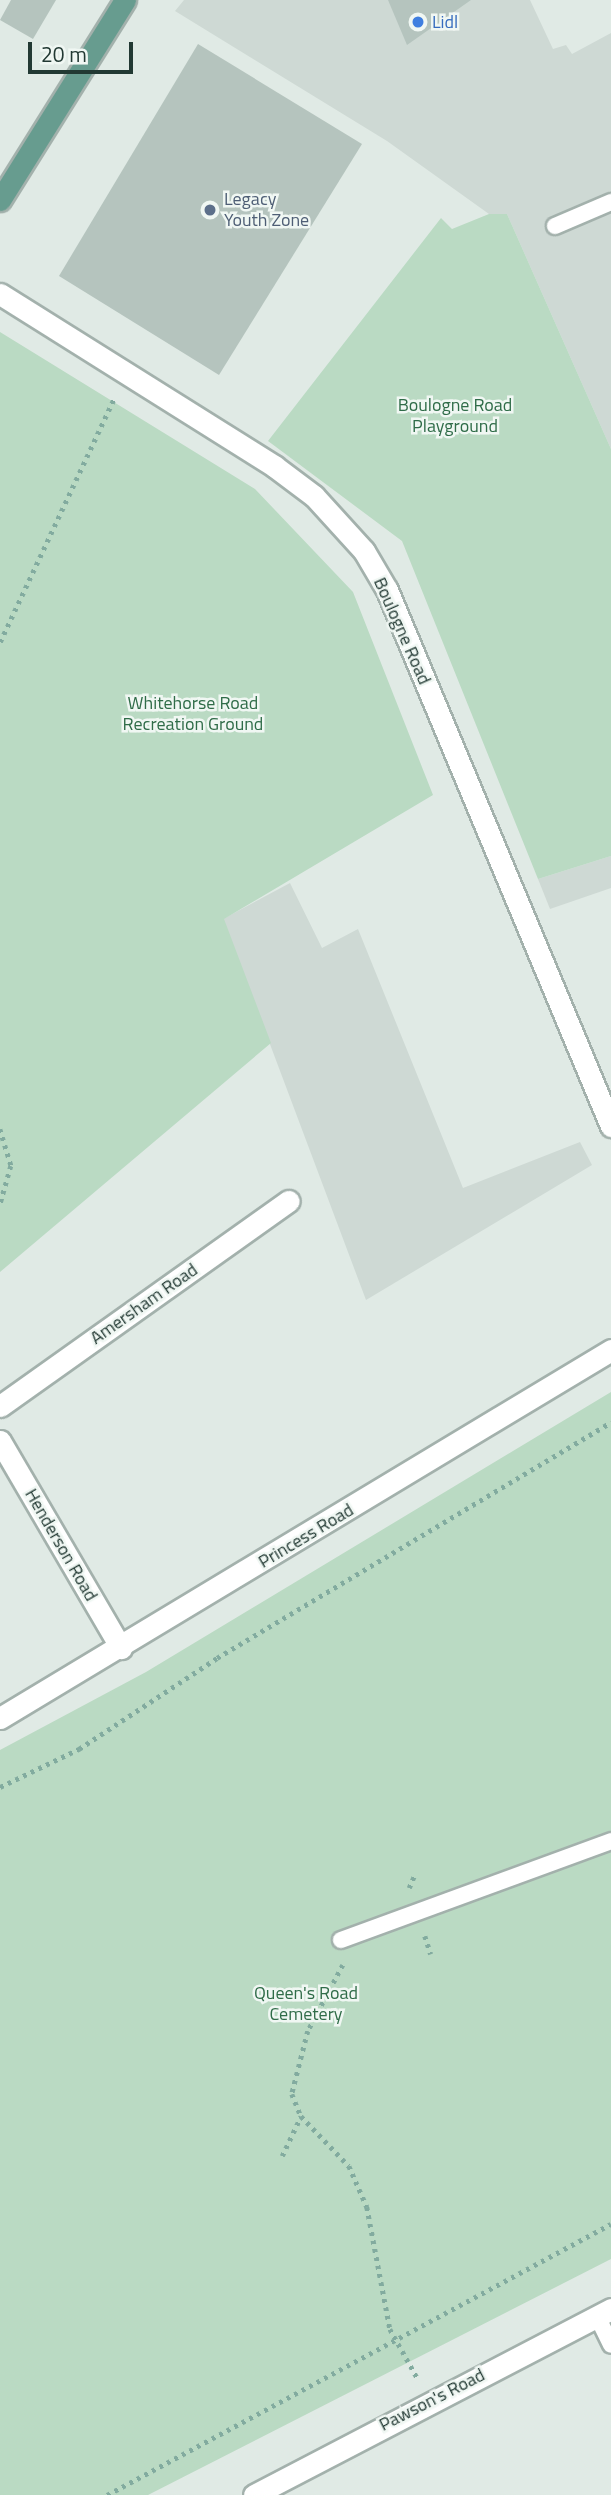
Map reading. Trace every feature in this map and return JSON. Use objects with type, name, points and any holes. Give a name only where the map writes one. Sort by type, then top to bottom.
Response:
[{"type":"main road","points":[[0,200],[125,0]]},
{"type":"street","name":"Boulogne Road","points":[[0,294],[127,373],[314,496],[364,551],[387,590],[611,1126]]},
{"type":"street","name":"Amersham Road","points":[[0,1406],[288,1201]]},
{"type":"street","name":"Princess Road","points":[[0,1718],[121,1648],[611,1350]]},
{"type":"street","name":"Henderson Road","points":[[0,1441],[121,1648]]},
{"type":"street","name":"Pawson's Road","points":[[254,2495],[428,2402],[604,2313]]},
{"type":"lane","points":[[555,226],[611,202]]},
{"type":"lane","points":[[341,1940],[611,1841]]},
{"type":"lane","points":[[604,2313],[611,2345]]},
{"type":"path","points":[[0,642],[127,373]]},
{"type":"path","points":[[0,1129],[10,1166],[0,1205]]},
{"type":"path","points":[[0,1787],[79,1749],[217,1658],[611,1422]]},
{"type":"path","points":[[367,1930],[334,1980],[305,2041],[292,2094],[301,2116],[349,2166],[362,2196],[390,2329],[428,2402]]},
{"type":"path","points":[[282,2156],[301,2116]]},
{"type":"path","points":[[107,2495],[399,2342],[611,2224]]},
{"type":"shaded area","points":[[184,0],[530,0],[553,49],[566,45],[572,54],[611,33],[611,449],[507,214],[489,214],[387,141],[175,11]]},
{"type":"shaded area","points":[[611,856],[611,888],[550,909],[538,879]]},
{"type":"shaded area","points":[[290,883],[322,948],[358,929],[463,1188],[580,1142],[592,1165],[366,1300],[223,919]]},
{"type":"green space","name":"Boulogne Road Playground","points":[[489,214],[507,214],[611,449],[611,856],[538,879],[402,541],[268,441],[441,218],[452,229]]},
{"type":"green space","name":"Whitehorse Road Recreation Ground","points":[[0,332],[255,489],[353,592],[433,795],[224,919],[271,1043],[0,1272]]},
{"type":"green space","name":"Queen's Road Cemetery","points":[[611,1392],[611,2259],[148,2495],[0,2495],[0,1750],[146,1672]]},
{"type":"building","points":[[11,0],[56,0],[33,39],[0,20]]},
{"type":"building","name":"Lidl","points":[[388,0],[471,0],[407,45]]},
{"type":"building","name":"Legacy Youth Zone","points":[[198,44],[362,144],[219,375],[59,276]]},
{"type":"place","name":"Lidl","points":[[418,22]]},
{"type":"place","name":"Legacy Youth Zone","points":[[210,210]]}]
